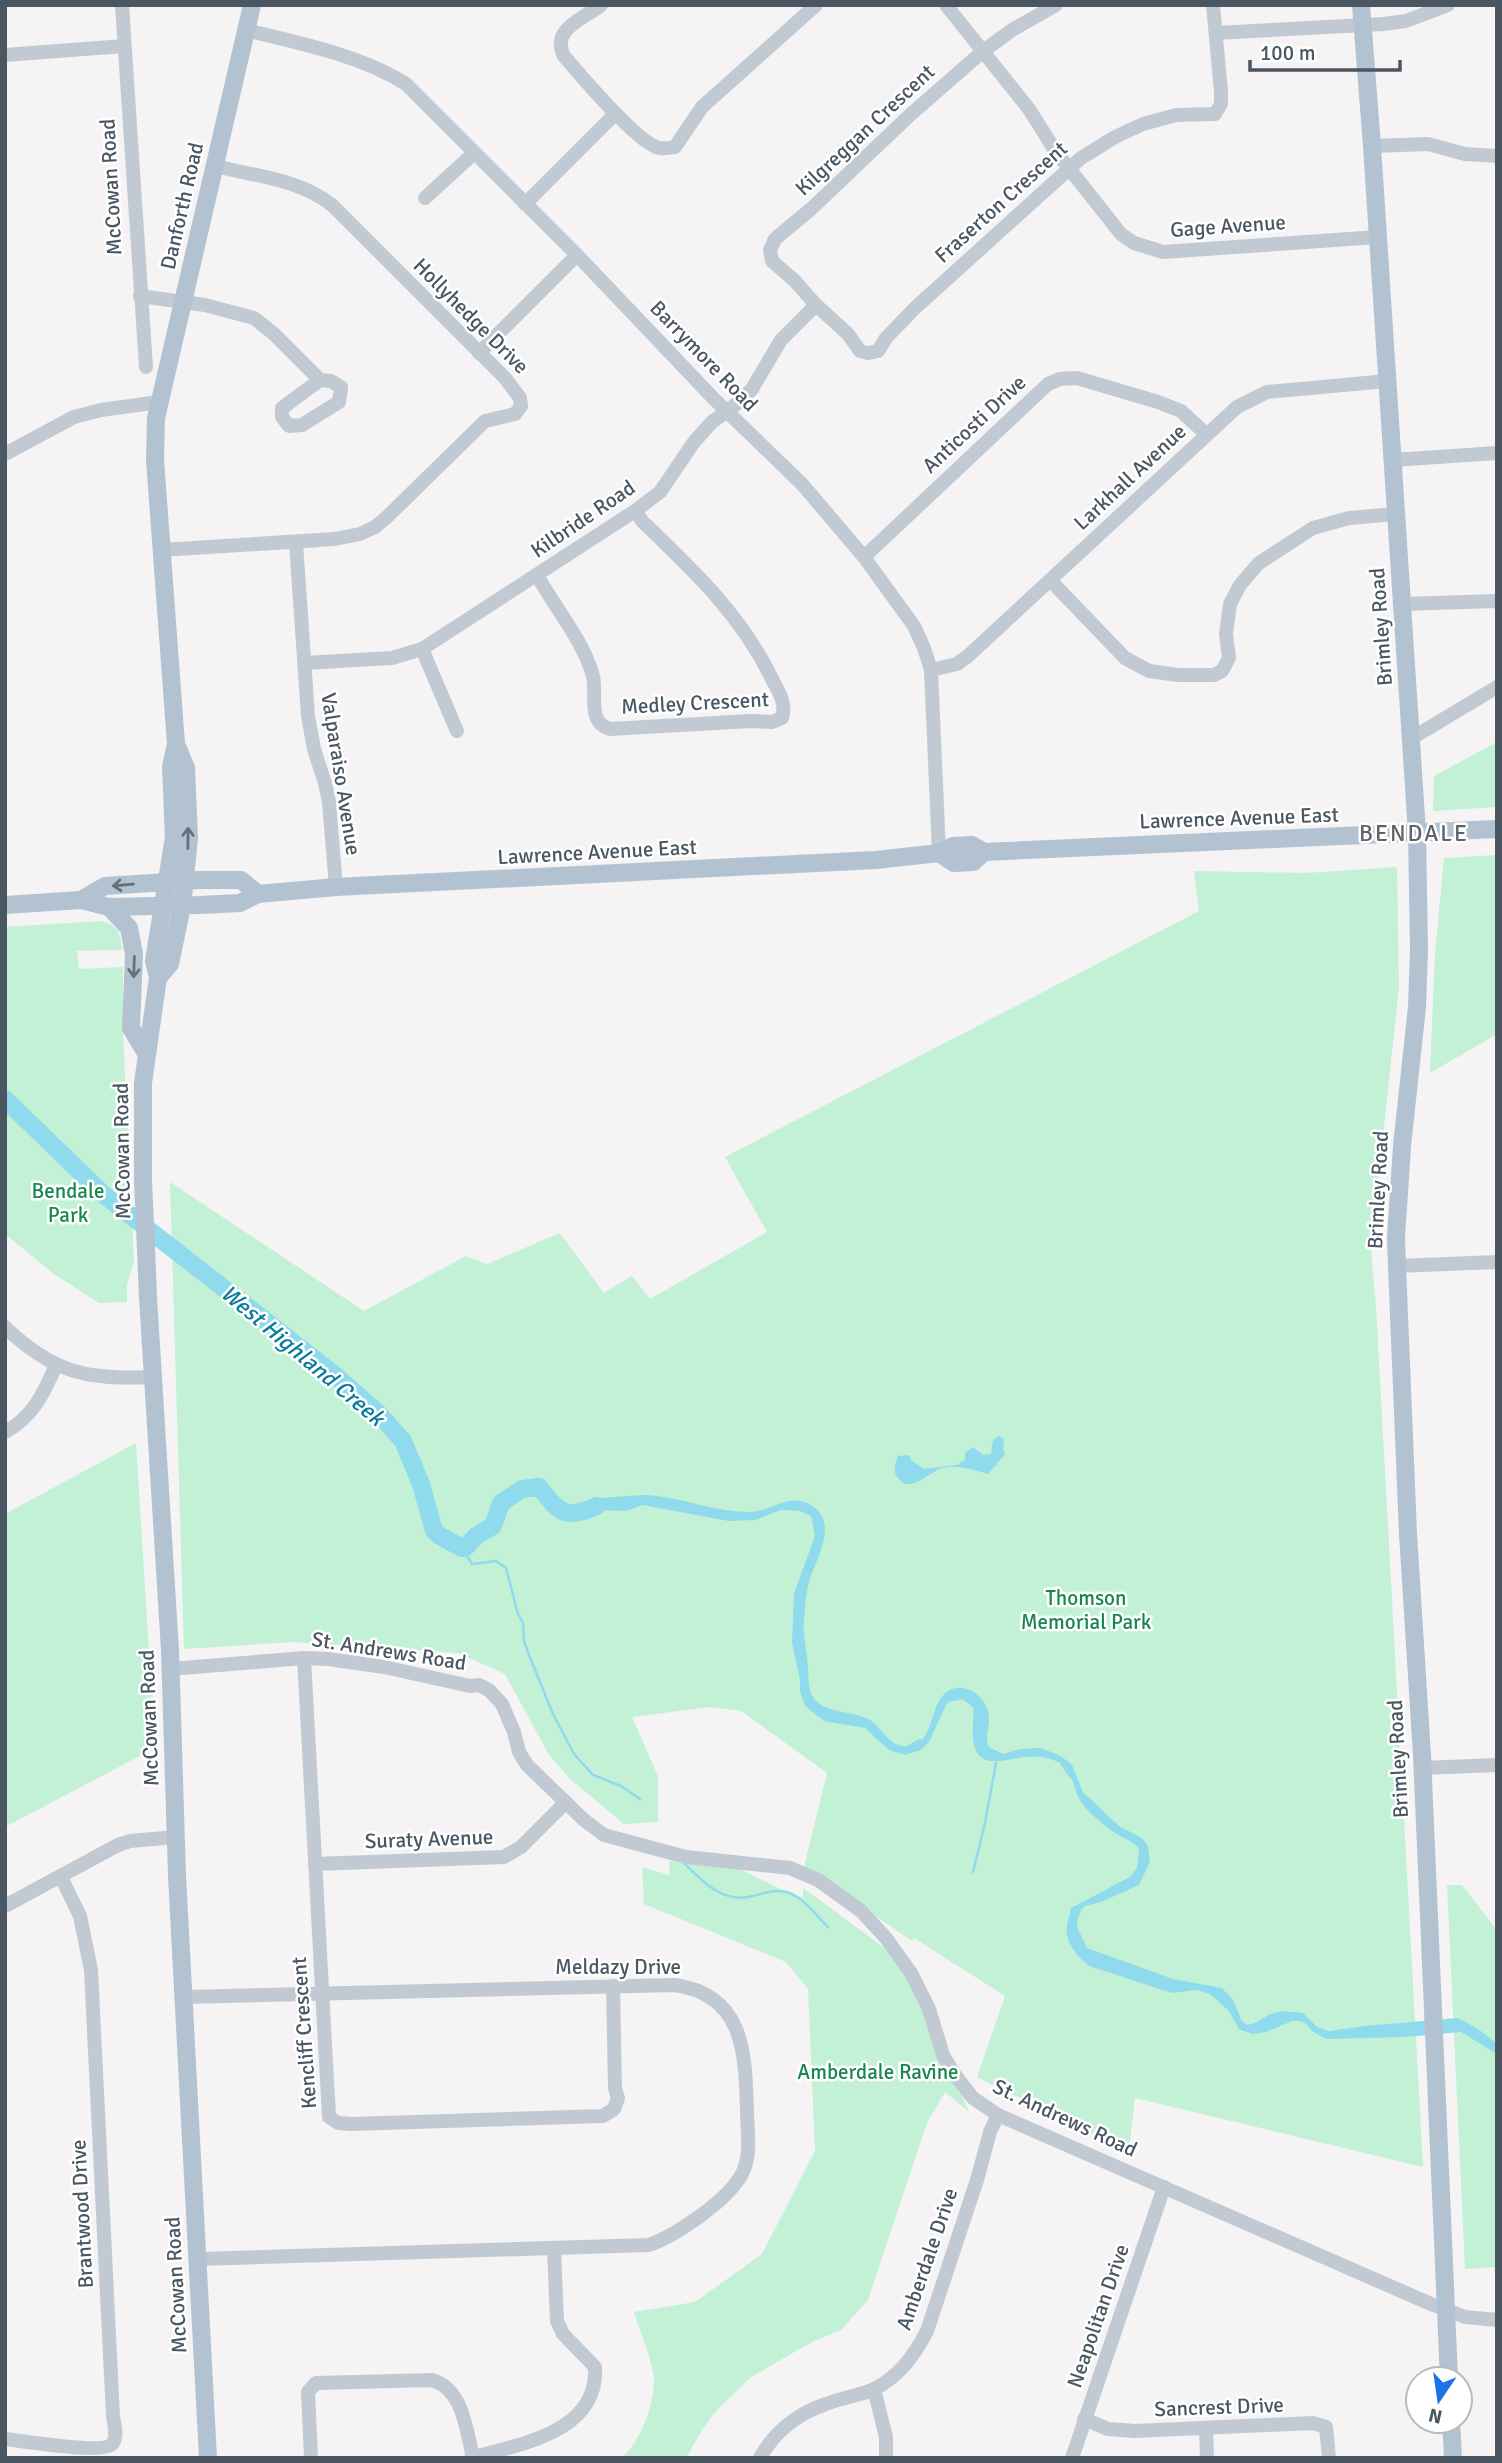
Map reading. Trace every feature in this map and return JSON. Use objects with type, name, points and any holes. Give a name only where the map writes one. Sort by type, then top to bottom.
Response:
[{"type":"main road","name":"Danforth Road","points":[[158,410],[253,5]]},
{"type":"main road","name":"Brimley Road","points":[[1361,5],[1417,833],[1417,1007],[1402,1146],[1396,1238],[1448,2365]]},
{"type":"main road","name":"McCowan Road","points":[[158,410],[155,460],[176,744],[171,767],[176,881],[170,964],[158,978],[146,1053],[142,1107],[148,1297],[170,1669],[208,2458]]},
{"type":"main road","name":"Lawrence Avenue East","points":[[5,905],[81,900],[109,907],[173,906],[240,902],[258,894],[336,887],[876,860],[939,853],[954,863],[972,862],[984,852],[1497,829]]},
{"type":"main road","name":"Lawrence Avenue East","points":[[81,900],[105,886],[176,881],[241,880],[258,894]]},
{"type":"main road","points":[[109,907],[129,928],[134,954],[131,1028],[146,1053]]},
{"type":"main road","points":[[1452,2435],[1453,2458]]},
{"type":"street","name":"McCowan Road","points":[[121,5],[146,367]]},
{"type":"street","points":[[601,5],[563,33],[560,49],[615,114],[656,148],[675,146],[682,141],[702,107],[816,5]]},
{"type":"street","name":"Gage Avenue","points":[[946,5],[1029,109],[1069,168],[1121,234],[1134,243],[1163,252],[1378,237]]},
{"type":"street","name":"Kilgreggan Crescent","points":[[816,305],[795,281],[772,261],[770,250],[775,239],[803,216],[910,114],[982,52],[1012,30],[1056,5]]},
{"type":"street","points":[[1213,5],[1216,33],[1406,21],[1448,5]]},
{"type":"street","name":"Barrymore Road","points":[[246,30],[331,52],[392,75],[406,84],[577,255],[726,411],[802,484],[864,556],[914,626],[931,670],[939,853]]},
{"type":"street","name":"Fraserton Crescent","points":[[816,305],[848,334],[860,351],[877,351],[915,308],[1069,168],[1115,137],[1143,124],[1175,115],[1215,114],[1221,104],[1216,33]]},
{"type":"street","points":[[5,55],[124,46]]},
{"type":"street","points":[[525,204],[615,114]]},
{"type":"street","points":[[1372,146],[1428,144],[1465,154],[1497,156]]},
{"type":"street","points":[[425,198],[474,153]]},
{"type":"street","name":"Hollyhedge Drive","points":[[162,550],[335,539],[360,534],[375,527],[485,421],[515,414],[521,407],[516,391],[332,205],[318,194],[302,187],[215,166]]},
{"type":"street","points":[[479,353],[577,255]]},
{"type":"street","points":[[140,296],[182,301],[254,318],[320,380]]},
{"type":"street","name":"Kilbride Road","points":[[305,663],[392,658],[422,649],[635,511],[660,492],[694,442],[752,389],[781,340],[816,305]]},
{"type":"street","name":"Anticosti Drive","points":[[864,556],[1048,384],[1060,379],[1077,378],[1169,406],[1181,411],[1206,434]]},
{"type":"street","name":"Larkhall Avenue","points":[[931,670],[957,664],[968,656],[1237,407],[1266,392],[1387,381]]},
{"type":"street","points":[[5,454],[74,417],[101,410],[158,410]]},
{"type":"street","points":[[1393,460],[1497,453]]},
{"type":"street","name":"Medley Crescent","points":[[537,575],[588,663],[594,688],[596,720],[601,726],[610,729],[772,722],[782,718],[785,708],[781,695],[754,644],[724,602],[635,511]]},
{"type":"street","points":[[1051,581],[1125,659],[1149,671],[1178,675],[1214,675],[1223,671],[1229,659],[1226,634],[1230,604],[1240,585],[1259,563],[1313,528],[1349,518],[1396,513]]},
{"type":"street","name":"Valparaiso Avenue","points":[[296,542],[310,730],[329,802],[336,887]]},
{"type":"street","points":[[1402,604],[1497,601]]},
{"type":"street","points":[[422,649],[457,731]]},
{"type":"street","points":[[1412,738],[1497,687]]},
{"type":"street","points":[[1397,1266],[1497,1262]]},
{"type":"street","points":[[5,1326],[40,1356],[56,1365],[101,1377],[152,1377]]},
{"type":"street","points":[[5,1432],[31,1412],[44,1393],[56,1365]]},
{"type":"street","name":"St. Andrews Road","points":[[170,1669],[304,1658],[328,1659],[384,1667],[470,1686],[480,1685],[502,1704],[519,1752],[527,1765],[584,1820],[604,1835],[686,1857],[790,1868],[818,1880],[861,1911],[891,1944],[911,1973],[929,2009],[941,2047],[955,2075],[973,2098],[998,2115],[1446,2309],[1465,2316],[1497,2320]]},
{"type":"street","name":"Kencliff Crescent","points":[[304,1658],[329,2117],[338,2123],[603,2116],[617,2105],[613,1986]]},
{"type":"street","points":[[1422,1768],[1497,1765]]},
{"type":"street","name":"Suraty Avenue","points":[[315,1864],[504,1857],[521,1847],[566,1802]]},
{"type":"street","points":[[5,1906],[106,1851],[130,1841],[176,1837]]},
{"type":"street","name":"Brantwood Drive","points":[[5,2439],[79,2448],[106,2448],[112,2445],[116,2435],[91,1970],[80,1916],[61,1877]]},
{"type":"street","name":"Meldazy Drive","points":[[185,1997],[613,1986],[688,1987],[712,1999],[726,2011],[744,2052],[748,2146],[746,2165],[729,2192],[668,2238],[649,2245],[198,2259]]},
{"type":"street","name":"Amberdale Drive","points":[[760,2458],[770,2442],[800,2415],[827,2403],[874,2389],[902,2369],[918,2349],[998,2115]]},
{"type":"street","name":"Neapolitan Drive","points":[[1072,2458],[1164,2187]]},
{"type":"street","points":[[311,2458],[308,2392],[316,2383],[432,2380],[444,2383],[456,2396],[472,2457],[545,2435],[577,2417],[591,2394],[595,2367],[564,2334],[556,2321],[554,2249]]},
{"type":"street","points":[[874,2389],[886,2437],[886,2458]]},
{"type":"street","name":"Sancrest Drive","points":[[1084,2419],[1124,2431],[1320,2424],[1326,2427],[1329,2458]]},
{"type":"street","points":[[1206,2428],[1207,2458]]},
{"type":"green space","points":[[1497,742],[1497,807],[1433,811],[1434,776]]},
{"type":"green space","points":[[1497,855],[1497,1034],[1430,1073],[1435,953],[1444,858]]},
{"type":"green space","name":"Thomson Memorial Park","points":[[1397,867],[1399,987],[1371,1249],[1423,2167],[1135,2098],[1129,2151],[977,2077],[1005,1996],[914,1938],[912,1941],[804,1867],[827,1773],[741,1711],[710,1707],[632,1717],[658,1776],[658,1822],[624,1824],[570,1779],[549,1755],[505,1674],[458,1653],[293,1642],[184,1649],[170,1182],[364,1311],[466,1256],[487,1264],[560,1233],[604,1293],[632,1276],[650,1299],[767,1232],[725,1157],[1199,911],[1194,871],[1305,873]]},
{"type":"green space","name":"Bendale Park","points":[[100,921],[115,927],[121,939],[122,950],[77,951],[79,969],[123,967],[123,1034],[134,1262],[127,1284],[127,1302],[99,1303],[54,1274],[5,1234],[5,927]]},
{"type":"green space","points":[[136,1443],[155,1748],[5,1827],[5,1514]]},
{"type":"green space","name":"Amberdale Ravine","points":[[669,1861],[740,1869],[795,1896],[803,1897],[803,1888],[904,1962],[969,2112],[945,2092],[927,2123],[868,2300],[841,2330],[812,2342],[751,2377],[716,2411],[686,2458],[622,2458],[645,2423],[654,2382],[634,2312],[695,2302],[762,2254],[815,2151],[808,1989],[786,1962],[644,1904],[642,1867],[670,1875]]},
{"type":"green space","points":[[1447,1885],[1462,1885],[1497,1930],[1497,2267],[1465,2269]]},
{"type":"water","points":[[999,1436],[1004,1439],[1005,1454],[988,1474],[966,1468],[948,1467],[908,1484],[903,1483],[895,1473],[898,1456],[909,1455],[912,1461],[924,1469],[957,1465],[965,1460],[965,1453],[973,1447],[983,1455],[991,1454],[993,1440]]},
{"type":"water","points":[[644,1495],[749,1512],[786,1502],[801,1501],[819,1512],[824,1521],[825,1532],[808,1586],[804,1636],[810,1689],[813,1698],[821,1705],[866,1718],[896,1744],[909,1746],[918,1743],[925,1736],[940,1699],[947,1692],[956,1688],[968,1689],[978,1695],[988,1710],[989,1747],[1003,1754],[1020,1749],[1041,1748],[1061,1756],[1072,1765],[1083,1792],[1119,1826],[1142,1838],[1148,1846],[1150,1862],[1139,1885],[1081,1910],[1078,1929],[1087,1948],[1173,1979],[1222,1988],[1233,2000],[1242,2021],[1247,2025],[1285,2011],[1303,2013],[1317,2027],[1329,2031],[1457,2018],[1477,2028],[1497,2044],[1497,2054],[1461,2032],[1326,2039],[1312,2031],[1306,2023],[1292,2021],[1266,2032],[1252,2034],[1239,2029],[1229,2011],[1210,1994],[1196,1990],[1172,1993],[1089,1966],[1076,1954],[1068,1937],[1067,1925],[1071,1908],[1130,1877],[1137,1868],[1139,1849],[1109,1829],[1084,1806],[1066,1767],[1054,1760],[1030,1756],[1001,1761],[986,1760],[976,1750],[973,1740],[973,1707],[961,1698],[953,1698],[946,1705],[929,1742],[921,1750],[905,1755],[889,1750],[865,1728],[824,1721],[805,1706],[792,1643],[794,1593],[815,1536],[811,1516],[800,1511],[781,1510],[755,1520],[729,1521],[642,1505],[627,1511],[596,1510],[599,1498]]},
{"type":"waterway","name":"West Highland Creek","points":[[5,1099],[104,1195],[335,1375],[379,1414],[403,1441],[421,1484],[434,1531],[440,1536],[462,1548],[466,1547],[476,1536],[493,1526],[501,1503],[522,1489],[539,1487],[552,1503],[564,1512],[577,1513],[597,1506]]},
{"type":"waterway","points":[[462,1548],[472,1564],[496,1561],[506,1568],[518,1614],[523,1623],[524,1641],[529,1655],[553,1714],[574,1754],[593,1775],[621,1786],[640,1799]]},
{"type":"waterway","name":"West Highland Creek","points":[[951,1700],[962,1698]]},
{"type":"waterway","name":"West Highland Creek","points":[[909,1746],[920,1740]]},
{"type":"waterway","points":[[973,1872],[996,1763]]},
{"type":"waterway","name":"West Highland Creek","points":[[1061,1763],[1071,1777]]},
{"type":"waterway","points":[[683,1862],[714,1889],[732,1897],[742,1898],[778,1891],[792,1894],[804,1902],[828,1927]]},
{"type":"district","name":"BENDALE","points":[[1414,833]]}]
